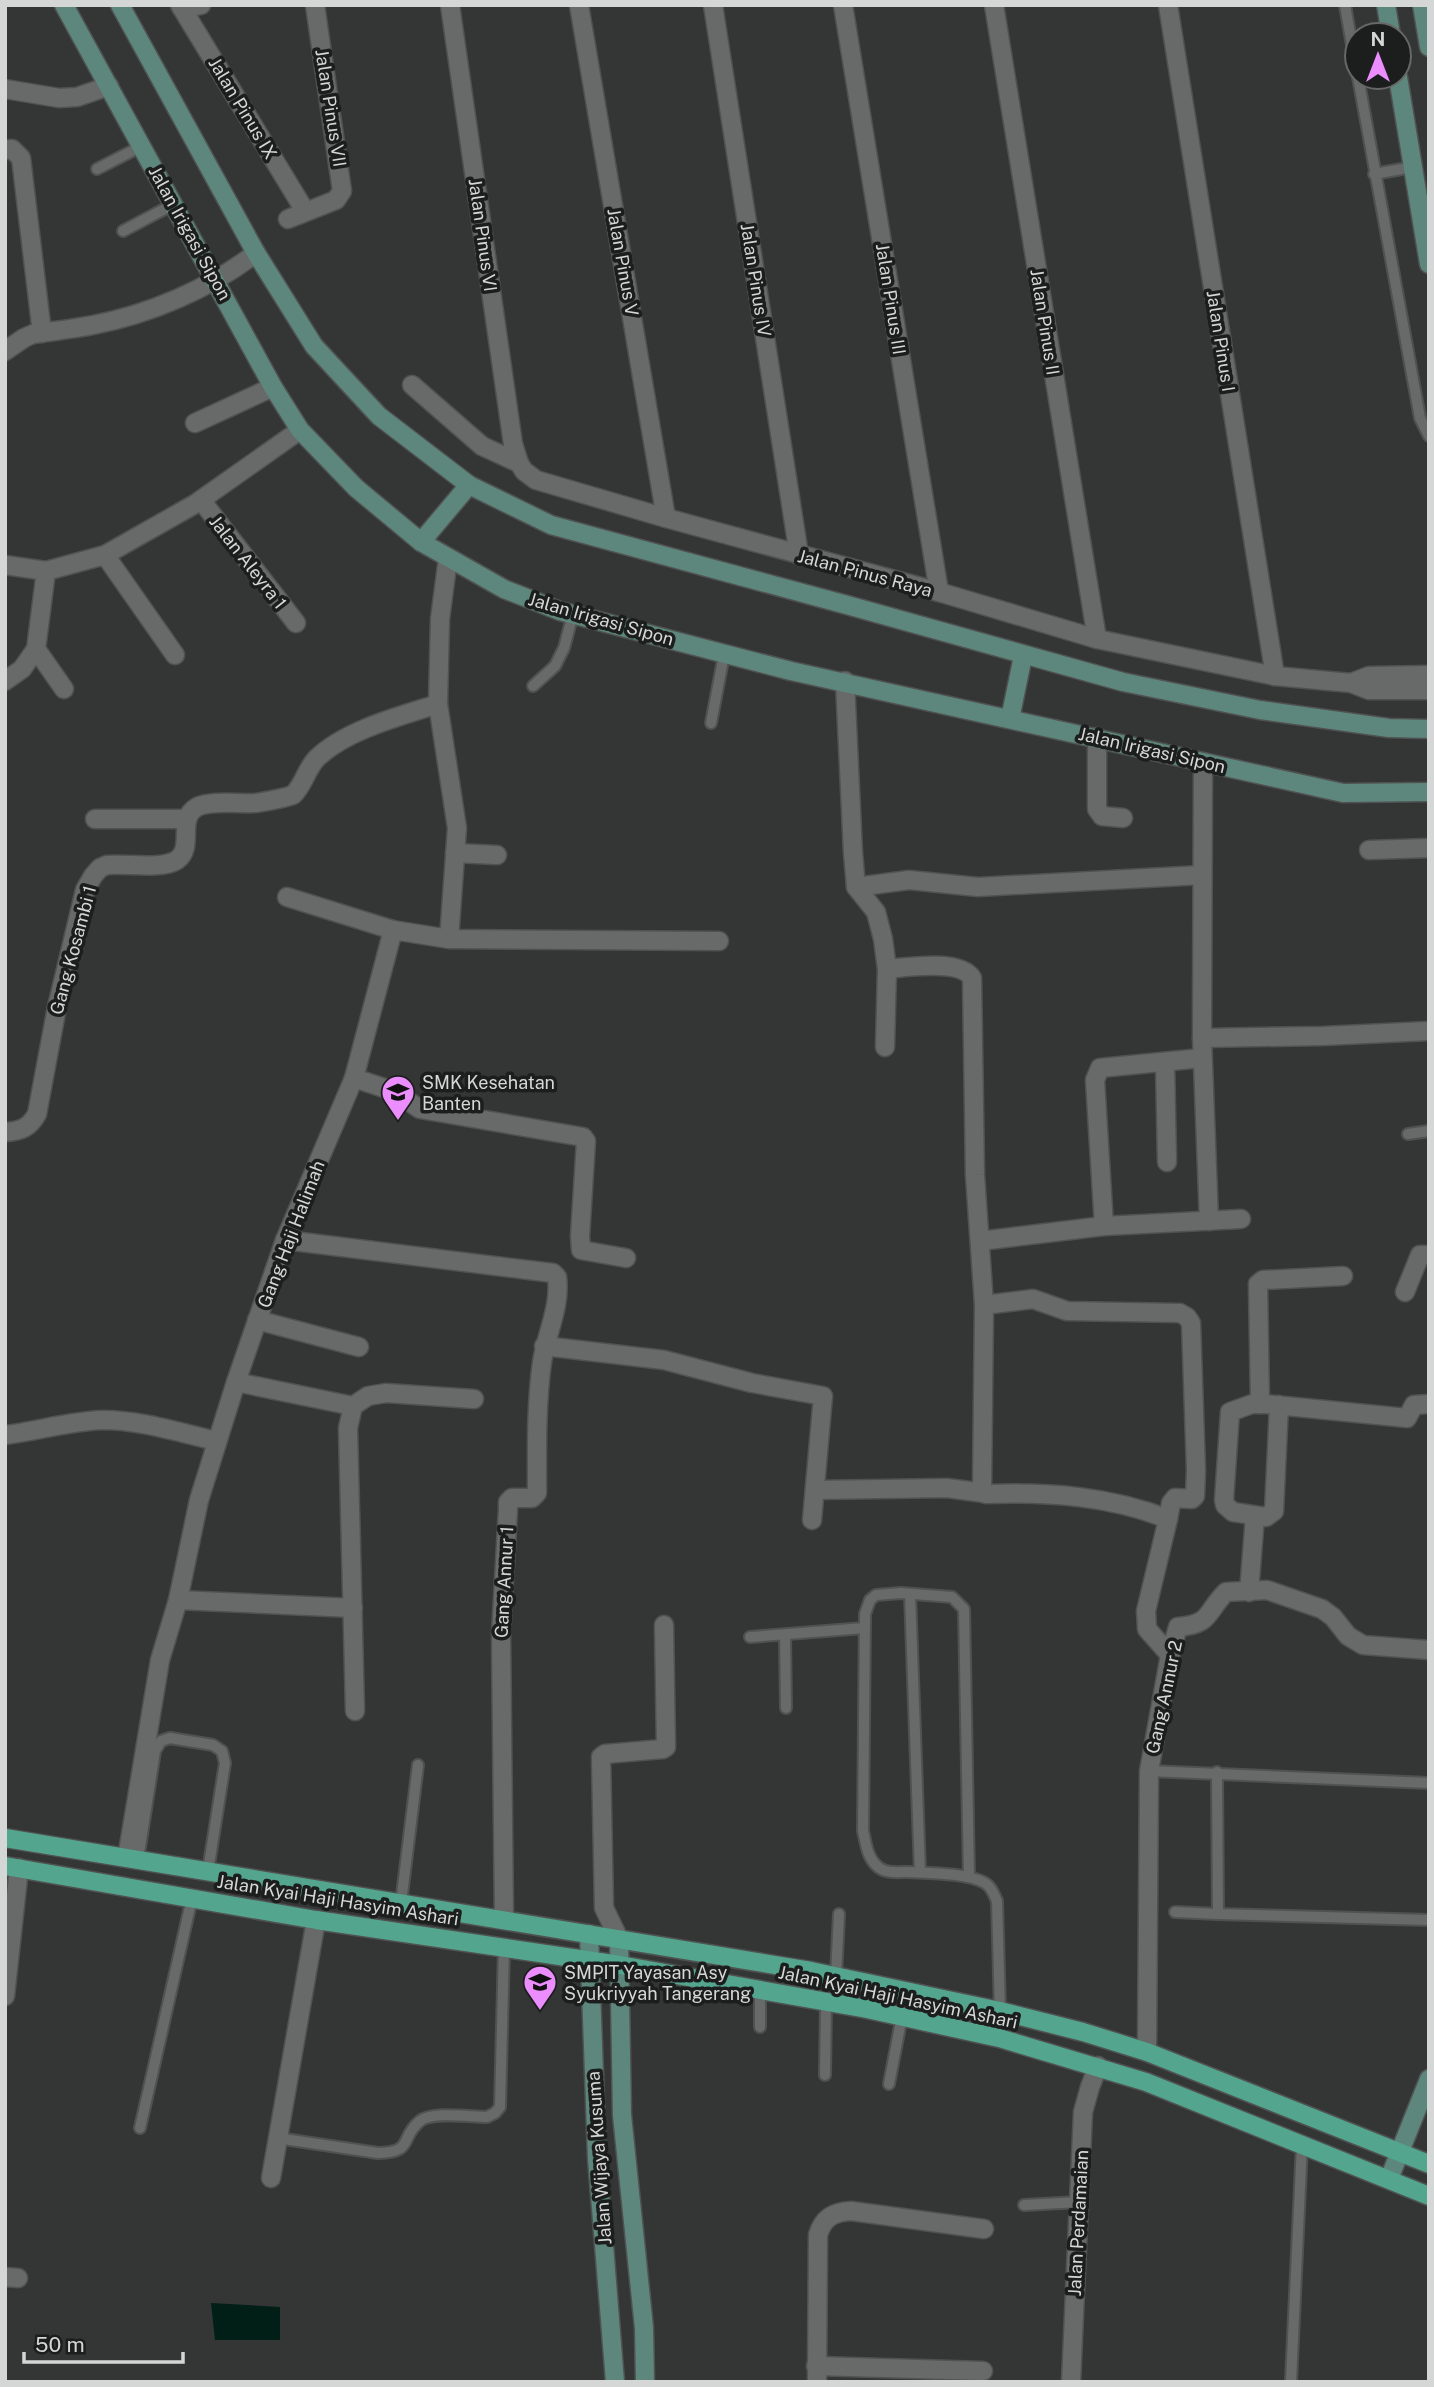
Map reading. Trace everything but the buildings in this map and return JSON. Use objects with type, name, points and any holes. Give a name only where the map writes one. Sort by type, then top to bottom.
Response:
[{"type":"main road","name":"Jalan Kyai Haji Hasyim Ashari","points":[[5,1838],[836,1976],[1000,2011],[1147,2052],[1429,2164]]},
{"type":"main road","name":"Jalan Kyai Haji Hasyim Ashari","points":[[12,1867],[316,1920],[620,1965],[902,2016],[999,2038],[1098,2066],[1157,2087],[1429,2196]]},
{"type":"street","name":"Jalan Irigasi Sipon","points":[[64,5],[174,204],[227,273],[273,387],[300,429],[356,488],[426,536],[448,558],[504,589],[573,614],[724,655],[845,681],[1011,711],[1097,737],[1343,793],[1429,792]]},
{"type":"street","points":[[120,5],[256,253],[314,346],[379,416],[465,490],[551,525],[847,605],[1021,665],[1261,710],[1389,728],[1429,729]]},
{"type":"street","points":[[181,7],[201,5]]},
{"type":"street","name":"Jalan Pinus VII","points":[[296,215],[336,200],[340,197],[343,186],[315,5]]},
{"type":"street","name":"Jalan Pinus VI","points":[[450,5],[513,444],[519,463]]},
{"type":"street","name":"Jalan Pinus V","points":[[579,5],[666,518]]},
{"type":"street","name":"Jalan Pinus IV","points":[[713,5],[799,555]]},
{"type":"street","name":"Jalan Pinus III","points":[[842,5],[939,592]]},
{"type":"street","name":"Jalan Pinus II","points":[[994,5],[1097,639]]},
{"type":"street","name":"Jalan Pinus I","points":[[1168,5],[1275,676]]},
{"type":"street","points":[[1422,5],[1429,47]]},
{"type":"street","name":"Jalan Pinus IX","points":[[181,7],[296,215]]},
{"type":"street","points":[[5,89],[59,98],[78,97],[109,86]]},
{"type":"street","points":[[1400,91],[1429,264]]},
{"type":"street","points":[[5,150],[12,149],[20,158],[42,333]]},
{"type":"street","points":[[5,351],[24,338],[94,325],[158,307],[227,273],[256,253]]},
{"type":"street","name":"Jalan Pinus Raya","points":[[412,384],[482,446],[519,463],[524,471],[536,480],[939,592],[1097,639],[1275,676],[1352,683],[1369,690],[1429,690]]},
{"type":"street","points":[[194,423],[273,387]]},
{"type":"street","points":[[5,565],[46,571],[105,555],[201,500],[300,429]]},
{"type":"street","points":[[426,536],[465,490]]},
{"type":"street","name":"Jalan Aleyra 1","points":[[201,500],[296,623]]},
{"type":"street","points":[[105,555],[175,655]]},
{"type":"street","points":[[448,558],[440,619],[438,705],[457,828],[449,939]]},
{"type":"street","points":[[5,681],[22,669],[36,649],[46,571]]},
{"type":"street","points":[[36,649],[64,689]]},
{"type":"street","points":[[1011,711],[1021,665]]},
{"type":"street","name":"Jalan Pinus Raya","points":[[1352,683],[1369,676],[1429,675]]},
{"type":"street","points":[[845,681],[856,887],[876,912],[883,939],[887,969],[885,1047]]},
{"type":"street","points":[[95,819],[186,819],[195,808],[202,805],[256,803],[293,795],[317,758],[351,736],[389,720],[438,705]]},
{"type":"street","points":[[1097,737],[1097,810],[1102,816],[1123,818]]},
{"type":"street","points":[[1203,762],[1202,1058],[1209,1221]]},
{"type":"street","name":"Gang Kosambi 1","points":[[5,1132],[23,1129],[30,1125],[37,1114],[57,1007],[85,890],[93,876],[107,865],[163,865],[176,860],[185,849],[186,819]]},
{"type":"street","points":[[1369,850],[1429,848]]},
{"type":"street","points":[[455,853],[497,855]]},
{"type":"street","points":[[856,887],[909,880],[978,887],[1202,875]]},
{"type":"street","points":[[287,897],[393,930],[449,939],[719,941]]},
{"type":"street","name":"Gang Haji Halimah","points":[[132,1859],[160,1660],[178,1600],[199,1500],[236,1381],[285,1240],[354,1078],[393,930]]},
{"type":"street","points":[[887,969],[935,965],[959,968],[969,972],[972,978],[975,1175],[984,1305],[980,1475],[984,1493]]},
{"type":"street","points":[[1202,1038],[1429,1031]]},
{"type":"street","points":[[1104,1226],[1096,1074],[1100,1068],[1202,1058]]},
{"type":"street","points":[[1164,1062],[1167,1162]]},
{"type":"street","points":[[354,1078],[393,1091],[421,1109],[583,1137],[586,1141],[581,1250],[626,1258]]},
{"type":"street","points":[[980,1241],[1104,1226],[1241,1219]]},
{"type":"street","name":"Gang Annur 1","points":[[285,1240],[553,1273],[557,1277],[558,1285],[550,1333],[544,1346],[537,1397],[537,1493],[531,1498],[512,1498],[508,1502],[501,1634],[504,1920]]},
{"type":"street","points":[[1405,1292],[1420,1255],[1429,1255]]},
{"type":"street","points":[[1260,1404],[1258,1284],[1263,1280],[1343,1276]]},
{"type":"street","points":[[984,1305],[1033,1299],[1067,1311],[1180,1313],[1191,1323],[1195,1496],[1192,1499],[1175,1498],[1171,1503],[1146,1611],[1147,1629],[1170,1655]]},
{"type":"street","points":[[257,1320],[359,1347]]},
{"type":"street","points":[[544,1346],[664,1360],[752,1383],[821,1395],[823,1400],[812,1520]]},
{"type":"street","points":[[236,1381],[353,1406],[369,1396],[386,1393],[474,1399]]},
{"type":"street","points":[[1279,1405],[1275,1506],[1266,1517],[1233,1512],[1225,1506],[1224,1500],[1230,1412],[1260,1404],[1279,1405],[1407,1418],[1414,1405],[1429,1404]]},
{"type":"street","points":[[353,1406],[348,1427],[355,1711]]},
{"type":"street","points":[[5,1435],[68,1424],[113,1420],[217,1441]]},
{"type":"street","points":[[815,1490],[947,1488],[984,1493],[1053,1494],[1137,1507],[1168,1519]]},
{"type":"street","points":[[1249,1591],[1255,1516]]},
{"type":"street","name":"Gang Annur 2","points":[[1147,2052],[1149,1771],[1170,1655],[1178,1627],[1194,1626],[1204,1621],[1226,1591],[1267,1590],[1322,1609],[1333,1617],[1348,1636],[1363,1644],[1429,1650]]},
{"type":"street","points":[[178,1600],[353,1608]]},
{"type":"street","points":[[619,1939],[604,1908],[601,1757],[605,1754],[666,1747],[664,1625]]},
{"type":"street","points":[[5,1996],[12,1867]]},
{"type":"street","points":[[589,1934],[604,1908]]},
{"type":"street","points":[[271,2178],[316,1920]]},
{"type":"street","name":"Jalan Wijaya Kusuma","points":[[589,1934],[597,2158],[615,2382]]},
{"type":"street","name":"Jalan Wijaya Kusuma","points":[[619,1939],[622,2115],[644,2328],[645,2382]]},
{"type":"street","name":"Jalan Perdamaian","points":[[1071,2382],[1083,2112],[1098,2066]]},
{"type":"street","points":[[1389,2179],[1429,2079]]},
{"type":"street","points":[[597,2158],[625,2153]]},
{"type":"street","points":[[983,2371],[816,2374],[818,2235],[827,2218],[839,2211],[851,2211],[984,2229]]},
{"type":"lane","points":[[1360,91],[1420,418],[1429,436]]},
{"type":"lane","points":[[97,169],[142,146]]},
{"type":"lane","points":[[1374,174],[1413,167]]},
{"type":"lane","points":[[123,231],[174,204]]},
{"type":"lane","points":[[533,686],[555,666],[564,648],[573,614]]},
{"type":"lane","points":[[711,723],[724,655]]},
{"type":"lane","points":[[1408,1134],[1429,1131]]},
{"type":"lane","points":[[910,1594],[920,1872]]},
{"type":"lane","points":[[970,1877],[964,1609],[952,1597],[876,1595],[870,1600],[864,1628],[863,1831],[867,1850],[879,1869],[888,1872],[970,1877],[986,1883],[992,1890],[997,1901],[1000,2011]]},
{"type":"lane","points":[[750,1637],[864,1628]]},
{"type":"lane","points":[[785,1635],[786,1709]]},
{"type":"lane","points":[[132,1859],[156,1751],[161,1741],[170,1738],[213,1745],[222,1751],[225,1763],[208,1871]]},
{"type":"lane","points":[[401,1903],[418,1765]]},
{"type":"lane","points":[[1149,1771],[1429,1783]]},
{"type":"lane","points":[[1217,1772],[1218,1913]]},
{"type":"lane","points":[[140,2128],[192,1898]]},
{"type":"lane","points":[[1175,1912],[1429,1920]]},
{"type":"lane","points":[[836,1976],[839,1914]]},
{"type":"lane","points":[[277,2138],[392,2153],[402,2149],[420,2121],[432,2116],[487,2117],[495,2113],[500,2107],[502,2081],[504,1947]]},
{"type":"lane","points":[[760,1990],[760,2027]]},
{"type":"lane","points":[[825,2075],[826,2002]]},
{"type":"lane","points":[[889,2084],[902,2016]]},
{"type":"lane","points":[[1291,2381],[1302,2144]]},
{"type":"lane","points":[[1024,2205],[1079,2202]]},
{"type":"shaded area","points":[[211,2303],[280,2307],[280,2340],[215,2340]]},
{"type":"place","name":"SMK Kesehatan Banten","points":[[398,1122]]},
{"type":"place","name":"SMPIT Yayasan Asy Syukriyyah Tangerang","points":[[540,2012]]}]
